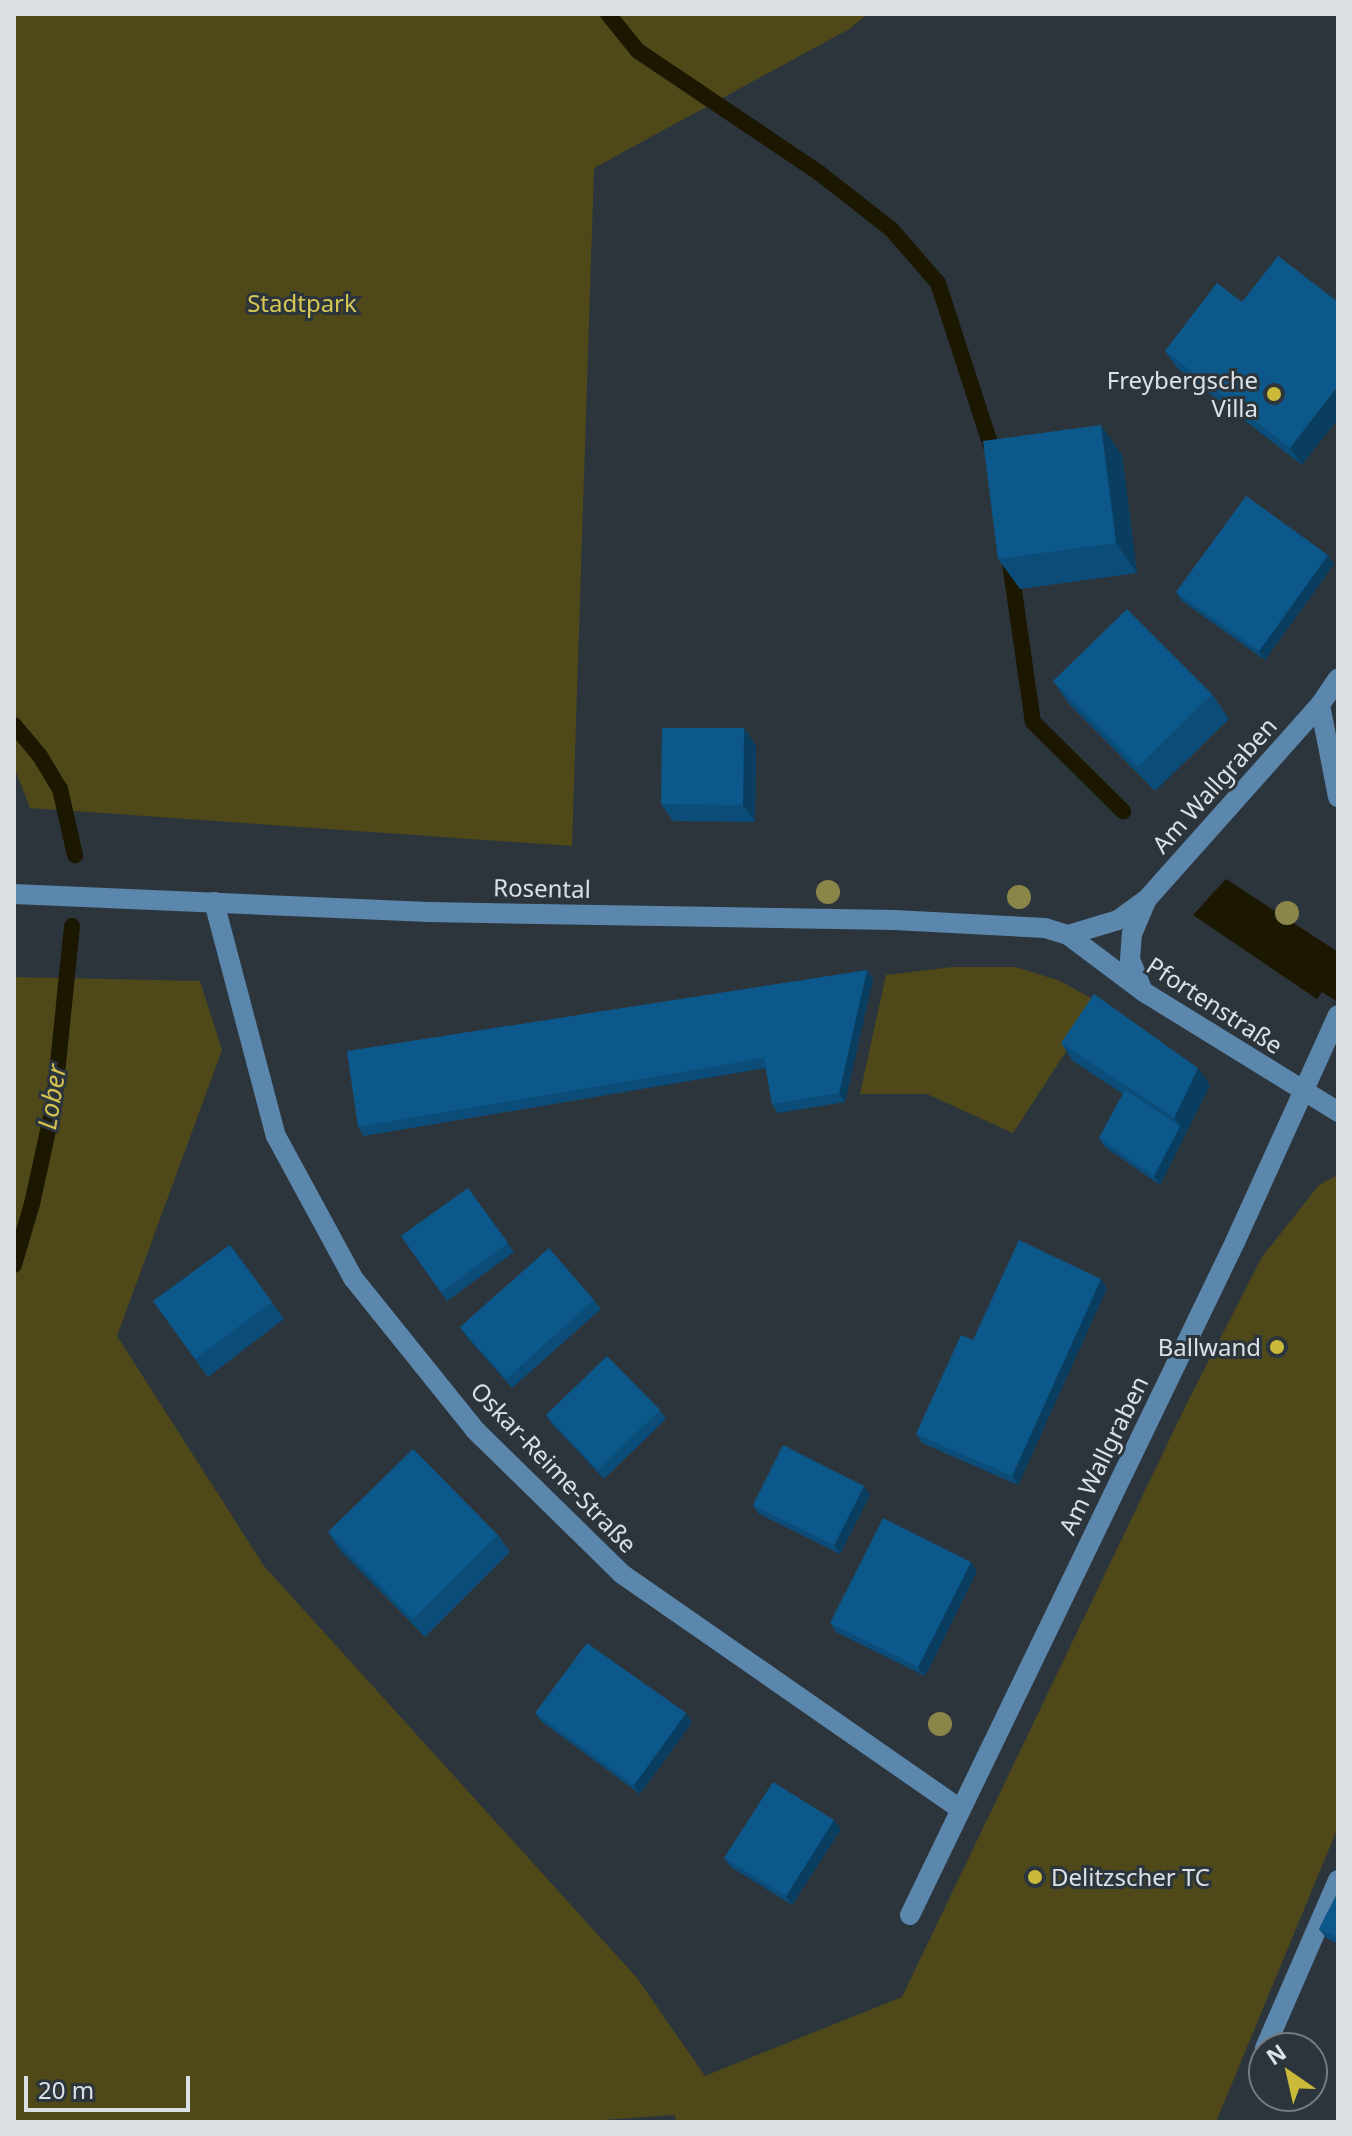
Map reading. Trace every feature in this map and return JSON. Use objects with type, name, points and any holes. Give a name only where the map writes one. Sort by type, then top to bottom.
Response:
[{"type":"street","name":"Am Wallgraben","points":[[1068,935],[1118,920],[1147,899],[1320,705],[1338,678]]},
{"type":"street","points":[[1320,705],[1338,797]]},
{"type":"street","name":"Rosental","points":[[14,894],[429,912],[894,920],[1045,928],[1068,935]]},
{"type":"street","name":"Am Wallgraben","points":[[1144,992],[1130,960],[1132,934],[1147,899]]},
{"type":"street","name":"Oskar-Reime-Straße","points":[[214,902],[276,1136],[353,1278],[475,1430],[622,1574],[960,1809]]},
{"type":"street","name":"Pfortenstraße","points":[[1068,935],[1144,992],[1338,1112]]},
{"type":"street","name":"Am Wallgraben","points":[[910,1915],[1235,1242],[1338,1015]]},
{"type":"street","points":[[1272,2032],[1338,1880]]},
{"type":"green space","name":"Stadtpark","points":[[14,14],[868,14],[849,29],[594,168],[572,846],[30,808],[14,767]]},
{"type":"green space","points":[[953,967],[1016,967],[1060,981],[1098,1002],[1013,1133],[927,1094],[860,1094],[886,975]]},
{"type":"green space","points":[[14,977],[200,981],[222,1050],[117,1336],[264,1566],[637,1978],[705,2076],[902,1997],[1187,1403],[1262,1257],[1319,1185],[1338,1175],[1338,1827],[1253,2032],[1248,2032],[1248,2045],[1216,2122],[676,2122],[675,2115],[572,2122],[14,2122]]},
{"type":"shaded area","points":[[1226,879],[1338,952],[1338,1002],[1322,992],[1317,999],[1193,915]]},
{"type":"building","name":"Freybergsche Villa","points":[[1278,256],[1338,302],[1338,386],[1290,448],[1165,351],[1217,283],[1242,302]]},
{"type":"building","points":[[1101,425],[1116,543],[998,559],[983,441]]},
{"type":"building","points":[[1246,496],[1328,555],[1259,651],[1176,592]]},
{"type":"building","points":[[1127,609],[1212,694],[1138,767],[1053,681]]},
{"type":"building","points":[[662,728],[744,728],[743,805],[661,804]]},
{"type":"building","points":[[867,970],[839,1093],[772,1104],[764,1058],[358,1127],[347,1051]]},
{"type":"building","points":[[1094,994],[1198,1068],[1174,1118],[1061,1043]]},
{"type":"building","points":[[1125,1090],[1180,1126],[1154,1176],[1099,1138]]},
{"type":"building","points":[[468,1188],[508,1243],[441,1292],[401,1236]]},
{"type":"building","points":[[1019,1240],[1101,1279],[1012,1476],[916,1434],[961,1335],[973,1340]]},
{"type":"building","points":[[230,1245],[272,1302],[195,1359],[153,1301]]},
{"type":"building","points":[[549,1248],[594,1300],[506,1379],[460,1327]]},
{"type":"building","points":[[607,1356],[660,1410],[598,1470],[546,1415]]},
{"type":"building","points":[[783,1445],[864,1486],[834,1545],[753,1505]]},
{"type":"building","points":[[413,1449],[498,1535],[413,1619],[328,1532]]},
{"type":"building","points":[[883,1518],[971,1562],[918,1667],[830,1623]]},
{"type":"building","points":[[587,1643],[686,1713],[634,1785],[535,1713]]},
{"type":"building","points":[[773,1782],[834,1820],[786,1896],[724,1858]]},
{"type":"building","points":[[1338,1892],[1338,1938],[1319,1929]]},
{"type":"waterway","points":[[608,14],[638,51],[818,172],[891,229],[938,283],[995,458]]},
{"type":"waterway","points":[[1009,556],[1033,722],[1123,811]]},
{"type":"waterway","name":"Lober","points":[[14,725],[40,756],[60,789],[75,855]]},
{"type":"waterway","name":"Lober","points":[[14,1265],[32,1204],[54,1103],[72,926]]},
{"type":"place","name":"Freybergsche Villa","points":[[1274,394]]},
{"type":"place","name":"Ballwand","points":[[1277,1347]]},
{"type":"place","name":"Delitzscher TC","points":[[1035,1877]]}]
